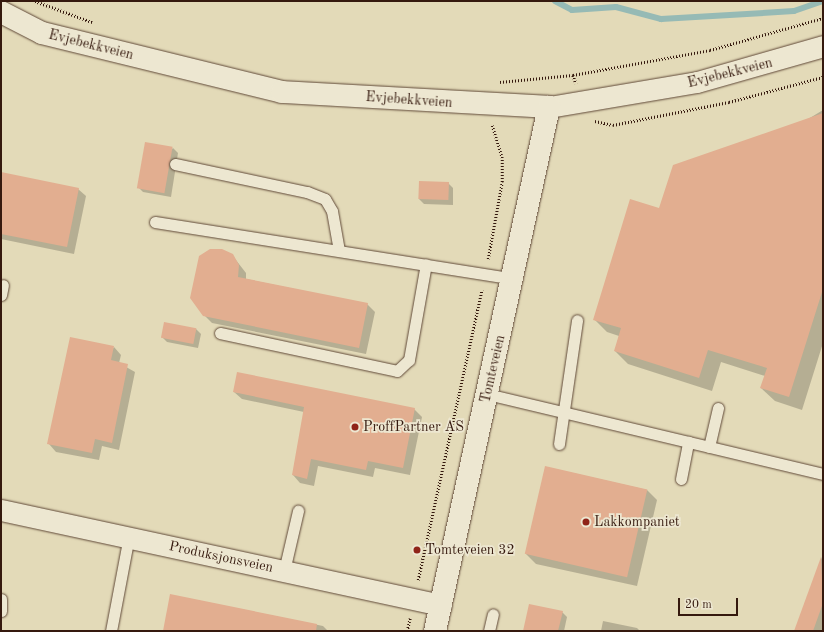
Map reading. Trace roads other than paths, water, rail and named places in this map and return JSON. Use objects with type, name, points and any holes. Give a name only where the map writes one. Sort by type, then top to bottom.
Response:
[{"type":"street","name":"Evjebekkveien","points":[[1,12],[42,32],[282,92],[486,106],[549,107],[698,82],[823,46]]},
{"type":"street","name":"Tomteveien","points":[[435,631],[513,279],[549,107]]},
{"type":"street","name":"Produksjonsveien","points":[[1,510],[129,536],[441,605]]},
{"type":"lane","points":[[175,164],[307,192],[325,199],[332,211],[339,250]]},
{"type":"lane","points":[[155,222],[339,250],[513,279]]},
{"type":"lane","points":[[220,333],[397,371],[409,360],[426,264]]},
{"type":"lane","points":[[559,444],[577,320]]},
{"type":"lane","points":[[487,394],[823,474]]},
{"type":"lane","points":[[709,447],[718,408]]},
{"type":"lane","points":[[681,479],[688,442]]},
{"type":"lane","points":[[284,571],[298,512]]},
{"type":"lane","points":[[111,631],[129,536]]},
{"type":"lane","points":[[1,599],[1,611]]},
{"type":"lane","points":[[489,631],[493,614]]},
{"type":"waterway","points":[[555,1],[572,10],[616,7],[661,19],[794,11],[823,1]]},
{"type":"place","name":"ProffPartner AS","points":[[355,427]]},
{"type":"place","name":"Lakkompaniet","points":[[586,522]]},
{"type":"place","name":"Tomteveien 32","points":[[417,550]]}]
